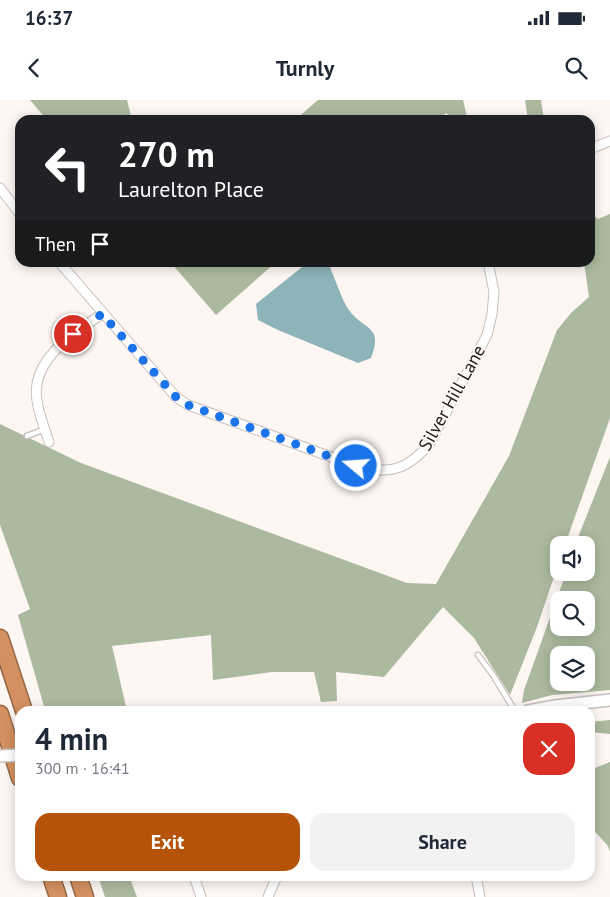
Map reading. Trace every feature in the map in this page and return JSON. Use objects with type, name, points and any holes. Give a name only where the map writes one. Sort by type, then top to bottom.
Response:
[{"type":"highway","points":[[0,638],[22,706]]},
{"type":"highway","points":[[0,714],[15,762]]},
{"type":"highway","points":[[53,881],[58,897]]},
{"type":"highway","points":[[80,881],[85,897]]},
{"type":"street","points":[[595,146],[610,141]]},
{"type":"street","points":[[0,188],[15,208]]},
{"type":"street","name":"Silver Hill Lane","points":[[64,267],[102,314],[176,397],[188,405],[345,462],[367,469],[388,470],[406,466],[419,457],[430,443],[486,335],[492,314],[494,292],[489,267]]},
{"type":"street","points":[[49,442],[37,401],[36,384],[42,369],[52,354],[73,334],[102,314]]},
{"type":"street","points":[[556,706],[610,700]]},
{"type":"street","points":[[0,756],[15,755]]},
{"type":"street","points":[[196,881],[201,897]]},
{"type":"street","points":[[268,897],[275,881]]},
{"type":"street","points":[[477,881],[480,897]]},
{"type":"lane","points":[[26,436],[45,429]]},
{"type":"lane","points":[[478,656],[512,706]]},
{"type":"green space","points":[[30,100],[127,100],[131,115],[43,115]]},
{"type":"green space","points":[[318,100],[463,100],[467,115],[449,115],[446,113],[444,115],[301,115]]},
{"type":"green space","points":[[525,100],[541,100],[543,115],[527,115]]},
{"type":"green space","points":[[610,214],[610,418],[568,536],[550,536],[550,581],[553,581],[537,627],[510,695],[474,638],[443,607],[384,677],[336,672],[337,701],[321,702],[314,672],[272,672],[213,680],[211,635],[112,646],[126,706],[44,706],[18,615],[30,609],[0,525],[0,424],[81,463],[407,583],[436,584],[509,456],[557,330],[572,312],[589,297],[585,267],[595,267],[595,216],[598,219]]},
{"type":"green space","points":[[174,267],[270,267],[216,315]]},
{"type":"green space","points":[[610,457],[610,690],[552,695],[522,703],[524,690],[550,618],[550,636],[595,636],[595,591],[560,591],[563,581],[595,581],[595,536],[579,536]]},
{"type":"green space","points":[[610,720],[610,734],[595,732],[595,722]]},
{"type":"green space","points":[[610,762],[610,852],[608,846],[595,832],[595,768]]},
{"type":"green space","points":[[100,881],[131,881],[137,897],[105,897]]},
{"type":"water","points":[[302,267],[330,267],[346,306],[374,334],[375,340],[371,358],[358,363],[278,330],[258,320],[256,304]]},
{"type":"route","points":[[73,334],[102,314],[156,376],[176,397],[188,405],[356,466]]}]
